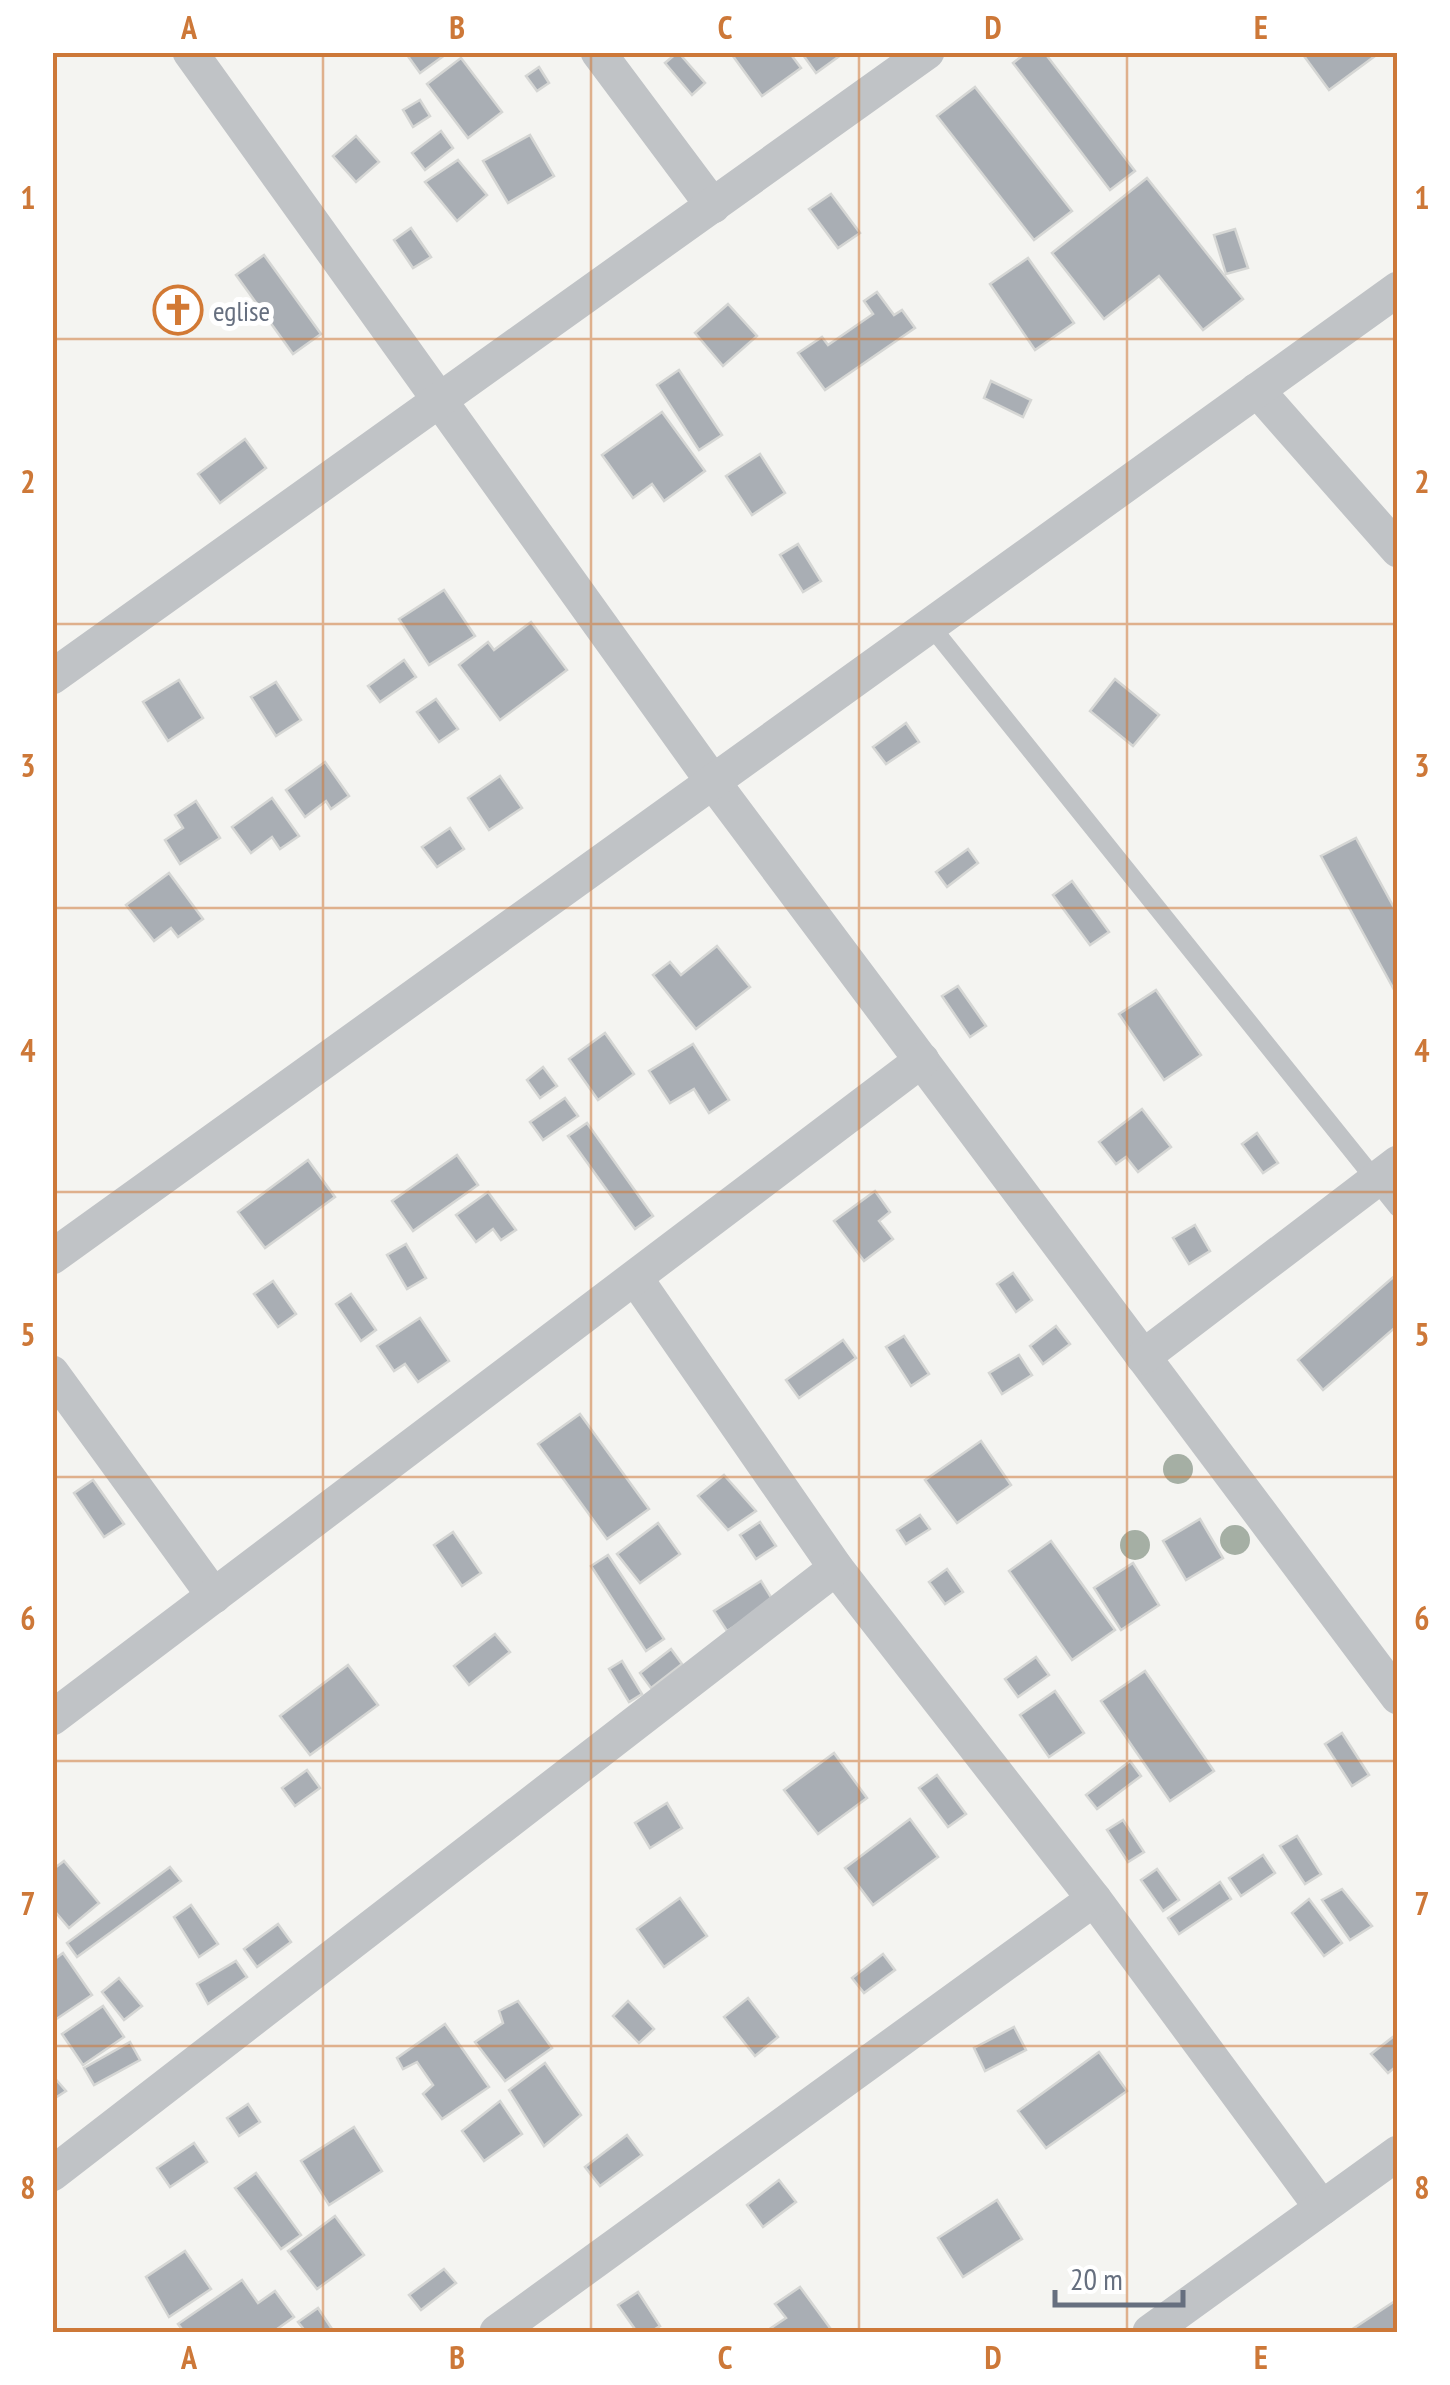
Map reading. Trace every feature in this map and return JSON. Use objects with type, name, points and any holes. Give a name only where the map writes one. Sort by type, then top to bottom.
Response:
[{"type":"street","points":[[190,52],[713,782],[1398,1697]]},
{"type":"street","points":[[598,52],[713,206]]},
{"type":"street","points":[[52,676],[927,52]]},
{"type":"street","points":[[52,1258],[1398,288]]},
{"type":"street","points":[[1257,390],[1398,550]]},
{"type":"street","points":[[52,1718],[922,1060]]},
{"type":"street","points":[[1144,1357],[1386,1172]]},
{"type":"street","points":[[636,1279],[836,1568],[1094,1899],[1322,2208]]},
{"type":"street","points":[[52,1373],[214,1596]]},
{"type":"street","points":[[52,2174],[836,1568]]},
{"type":"street","points":[[497,2332],[1094,1899]]},
{"type":"street","points":[[1150,2332],[1398,2153]]},
{"type":"lane","points":[[930,625],[1386,1172],[1398,1208]]},
{"type":"building","points":[[405,52],[449,52],[420,73]]},
{"type":"building","points":[[678,52],[705,83],[692,95],[665,63]]},
{"type":"building","points":[[730,52],[789,52],[801,68],[762,96]]},
{"type":"building","points":[[801,52],[845,52],[816,73]]},
{"type":"building","points":[[1027,52],[1044,52],[1135,171],[1110,190],[1013,63]]},
{"type":"building","points":[[1309,52],[1372,52],[1375,56],[1329,90],[1304,56]]},
{"type":"building","points":[[461,58],[502,112],[468,138],[427,84]]},
{"type":"building","points":[[539,67],[549,83],[537,91],[526,76]]},
{"type":"building","points":[[975,87],[1072,211],[1034,240],[937,116]]},
{"type":"building","points":[[420,100],[430,116],[413,127],[403,110]]},
{"type":"building","points":[[441,131],[453,148],[425,170],[412,153]]},
{"type":"building","points":[[530,135],[554,176],[508,203],[483,161]]},
{"type":"building","points":[[356,136],[379,162],[356,182],[333,156]]},
{"type":"building","points":[[458,160],[487,195],[457,221],[425,182]]},
{"type":"building","points":[[1147,178],[1243,299],[1203,330],[1159,276],[1104,319],[1052,253]]},
{"type":"building","points":[[831,194],[860,233],[838,248],[809,209]]},
{"type":"building","points":[[411,228],[431,257],[413,268],[394,240]]},
{"type":"building","points":[[1235,229],[1248,268],[1226,274],[1214,235]]},
{"type":"building","points":[[264,255],[321,334],[293,354],[236,275]]},
{"type":"building","points":[[1028,258],[1074,323],[1035,350],[990,284]]},
{"type":"building","points":[[877,292],[894,315],[902,310],[915,328],[825,390],[798,353],[822,337],[828,345],[873,314],[864,301]]},
{"type":"building","points":[[728,304],[757,336],[723,366],[695,333]]},
{"type":"building","points":[[679,370],[722,435],[699,450],[657,385]]},
{"type":"building","points":[[991,381],[1031,400],[1023,417],[984,398]]},
{"type":"building","points":[[662,412],[705,471],[664,501],[652,484],[633,498],[602,455]]},
{"type":"building","points":[[245,439],[266,468],[220,503],[198,474]]},
{"type":"building","points":[[760,454],[785,493],[752,515],[726,476]]},
{"type":"building","points":[[798,544],[821,581],[803,592],[780,555]]},
{"type":"building","points":[[444,590],[475,636],[429,665],[399,619]]},
{"type":"building","points":[[531,622],[567,670],[500,720],[459,665],[488,642],[494,650]]},
{"type":"building","points":[[404,660],[416,677],[380,702],[368,686]]},
{"type":"building","points":[[1115,679],[1159,715],[1133,746],[1090,711]]},
{"type":"building","points":[[179,680],[203,718],[168,741],[143,702]]},
{"type":"building","points":[[276,682],[301,720],[276,736],[251,697]]},
{"type":"building","points":[[436,699],[458,729],[439,742],[417,712]]},
{"type":"building","points":[[906,723],[919,742],[886,764],[873,747]]},
{"type":"building","points":[[325,762],[349,796],[331,809],[326,801],[305,817],[286,790]]},
{"type":"building","points":[[500,776],[522,808],[489,830],[468,798]]},
{"type":"building","points":[[272,798],[299,836],[280,849],[272,837],[251,853],[232,827]]},
{"type":"building","points":[[196,801],[220,838],[180,864],[165,840],[183,828],[175,815]]},
{"type":"building","points":[[450,828],[464,849],[437,867],[422,847]]},
{"type":"building","points":[[1356,838],[1398,915],[1398,997],[1321,856]]},
{"type":"building","points":[[968,849],[978,863],[947,887],[936,872]]},
{"type":"building","points":[[169,873],[203,919],[178,937],[171,928],[154,941],[126,905]]},
{"type":"building","points":[[1072,881],[1109,932],[1090,945],[1053,895]]},
{"type":"building","points":[[717,946],[750,987],[696,1029],[653,975],[670,962],[681,975]]},
{"type":"building","points":[[958,986],[986,1026],[970,1037],[942,996]]},
{"type":"building","points":[[1156,990],[1201,1055],[1164,1080],[1119,1014]]},
{"type":"building","points":[[605,1033],[634,1074],[598,1100],[569,1059]]},
{"type":"building","points":[[693,1044],[729,1100],[709,1113],[694,1089],[670,1103],[649,1071]]},
{"type":"building","points":[[543,1067],[557,1086],[540,1098],[527,1080]]},
{"type":"building","points":[[565,1098],[578,1116],[543,1140],[530,1122]]},
{"type":"building","points":[[1142,1109],[1171,1147],[1138,1172],[1126,1157],[1116,1164],[1099,1142]]},
{"type":"building","points":[[587,1123],[653,1216],[635,1229],[568,1136]]},
{"type":"building","points":[[1257,1133],[1278,1163],[1263,1173],[1242,1144]]},
{"type":"building","points":[[457,1155],[478,1185],[413,1231],[392,1201]]},
{"type":"building","points":[[308,1160],[335,1197],[265,1248],[238,1212]]},
{"type":"building","points":[[875,1191],[890,1212],[879,1221],[893,1239],[864,1261],[834,1221]]},
{"type":"building","points":[[488,1192],[516,1230],[501,1240],[493,1229],[476,1242],[456,1215]]},
{"type":"building","points":[[1195,1225],[1210,1251],[1189,1264],[1173,1238]]},
{"type":"building","points":[[406,1244],[426,1278],[407,1289],[387,1255]]},
{"type":"building","points":[[1013,1273],[1032,1300],[1016,1312],[997,1284]]},
{"type":"building","points":[[1398,1273],[1398,1325],[1323,1390],[1298,1360]]},
{"type":"building","points":[[273,1281],[296,1314],[278,1327],[254,1294]]},
{"type":"building","points":[[351,1294],[376,1330],[361,1341],[336,1304]]},
{"type":"building","points":[[420,1318],[449,1361],[418,1382],[405,1364],[394,1371],[377,1346]]},
{"type":"building","points":[[1056,1326],[1070,1344],[1043,1364],[1030,1346]]},
{"type":"building","points":[[904,1336],[929,1374],[911,1386],[886,1347]]},
{"type":"building","points":[[843,1340],[856,1358],[799,1398],[786,1380]]},
{"type":"building","points":[[1019,1355],[1032,1375],[1002,1394],[989,1373]]},
{"type":"building","points":[[580,1414],[649,1509],[607,1539],[538,1444]]},
{"type":"building","points":[[981,1441],[1011,1485],[957,1523],[925,1480]]},
{"type":"building","points":[[724,1475],[756,1511],[728,1530],[698,1496]]},
{"type":"building","points":[[93,1480],[124,1524],[104,1537],[74,1493]]},
{"type":"building","points":[[920,1515],[930,1529],[906,1544],[897,1530]]},
{"type":"building","points":[[1200,1519],[1223,1558],[1186,1580],[1163,1541]]},
{"type":"building","points":[[760,1522],[776,1546],[756,1559],[740,1535]]},
{"type":"building","points":[[658,1523],[680,1554],[640,1583],[617,1554]]},
{"type":"building","points":[[453,1532],[481,1573],[462,1586],[434,1545]]},
{"type":"building","points":[[1051,1541],[1115,1630],[1072,1660],[1009,1571]]},
{"type":"building","points":[[608,1555],[664,1639],[646,1651],[591,1566]]},
{"type":"building","points":[[1133,1563],[1159,1605],[1121,1630],[1094,1588]]},
{"type":"building","points":[[947,1569],[963,1592],[945,1604],[929,1582]]},
{"type":"building","points":[[761,1581],[774,1602],[727,1631],[714,1611]]},
{"type":"building","points":[[495,1634],[510,1652],[469,1685],[454,1666]]},
{"type":"building","points":[[671,1649],[682,1664],[651,1688],[640,1673]]},
{"type":"building","points":[[1036,1657],[1049,1675],[1018,1697],[1005,1679]]},
{"type":"building","points":[[622,1661],[642,1694],[629,1702],[609,1669]]},
{"type":"building","points":[[348,1665],[378,1705],[310,1755],[280,1716]]},
{"type":"building","points":[[1145,1671],[1214,1771],[1170,1801],[1101,1701]]},
{"type":"building","points":[[1055,1691],[1084,1733],[1049,1757],[1020,1715]]},
{"type":"building","points":[[1342,1733],[1369,1775],[1352,1786],[1325,1744]]},
{"type":"building","points":[[834,1753],[867,1798],[818,1834],[784,1790]]},
{"type":"building","points":[[1130,1761],[1141,1776],[1097,1809],[1086,1795]]},
{"type":"building","points":[[307,1770],[320,1788],[295,1806],[282,1788]]},
{"type":"building","points":[[937,1775],[966,1814],[948,1827],[919,1788]]},
{"type":"building","points":[[667,1803],[682,1828],[650,1848],[635,1823]]},
{"type":"building","points":[[910,1819],[938,1857],[873,1905],[845,1868]]},
{"type":"building","points":[[1123,1820],[1144,1852],[1128,1862],[1107,1830]]},
{"type":"building","points":[[1297,1836],[1321,1874],[1305,1884],[1280,1846]]},
{"type":"building","points":[[1263,1855],[1275,1873],[1241,1896],[1229,1878]]},
{"type":"building","points":[[64,1861],[99,1903],[69,1928],[52,1908],[52,1870]]},
{"type":"building","points":[[170,1867],[181,1881],[77,1957],[67,1943]]},
{"type":"building","points":[[1157,1869],[1179,1900],[1163,1911],[1141,1880]]},
{"type":"building","points":[[1220,1882],[1231,1899],[1179,1934],[1168,1918]]},
{"type":"building","points":[[1342,1889],[1372,1926],[1350,1940],[1322,1900]]},
{"type":"building","points":[[680,1898],[707,1936],[664,1967],[637,1929]]},
{"type":"building","points":[[1309,1899],[1342,1943],[1324,1956],[1292,1913]]},
{"type":"building","points":[[191,1905],[218,1944],[199,1957],[174,1917]]},
{"type":"building","points":[[278,1924],[291,1942],[257,1967],[244,1949]]},
{"type":"building","points":[[63,1953],[92,1995],[52,2022],[52,1961]]},
{"type":"building","points":[[883,1954],[895,1970],[864,1993],[852,1978]]},
{"type":"building","points":[[236,1961],[247,1977],[208,2004],[197,1984]]},
{"type":"building","points":[[119,1978],[142,2006],[124,2020],[102,1992]]},
{"type":"building","points":[[748,1998],[778,2037],[755,2056],[724,2017]]},
{"type":"building","points":[[518,2001],[552,2048],[505,2081],[475,2042],[503,2023],[499,2011]]},
{"type":"building","points":[[628,2001],[654,2029],[639,2043],[613,2016]]},
{"type":"building","points":[[103,2006],[124,2037],[83,2065],[62,2034]]},
{"type":"building","points":[[445,2024],[489,2087],[442,2119],[423,2094],[433,2085],[417,2062],[403,2069],[397,2058]]},
{"type":"building","points":[[1014,2027],[1026,2050],[985,2071],[974,2048]]},
{"type":"building","points":[[1398,2033],[1398,2065],[1388,2073],[1371,2054]]},
{"type":"building","points":[[130,2042],[140,2060],[94,2085],[84,2068]]},
{"type":"building","points":[[1099,2052],[1127,2091],[1046,2148],[1018,2111]]},
{"type":"building","points":[[545,2063],[581,2115],[544,2146],[509,2090]]},
{"type":"building","points":[[52,2075],[66,2091],[52,2100]]},
{"type":"building","points":[[500,2101],[522,2134],[484,2161],[462,2131]]},
{"type":"building","points":[[248,2104],[260,2122],[239,2136],[227,2118]]},
{"type":"building","points":[[354,2127],[382,2171],[329,2205],[301,2161]]},
{"type":"building","points":[[627,2135],[642,2155],[600,2186],[585,2167]]},
{"type":"building","points":[[194,2143],[207,2162],[170,2187],[157,2168]]},
{"type":"building","points":[[256,2173],[301,2235],[281,2249],[235,2188]]},
{"type":"building","points":[[779,2180],[796,2202],[763,2227],[747,2205]]},
{"type":"building","points":[[997,2200],[1022,2239],[963,2277],[938,2238]]},
{"type":"building","points":[[335,2216],[364,2255],[317,2289],[288,2251]]},
{"type":"building","points":[[185,2251],[211,2289],[169,2317],[146,2277]]},
{"type":"building","points":[[444,2269],[456,2283],[421,2310],[409,2295]]},
{"type":"building","points":[[242,2280],[258,2303],[275,2291],[294,2317],[273,2332],[184,2332],[178,2324]]},
{"type":"building","points":[[800,2287],[833,2332],[765,2332],[786,2318],[775,2304]]},
{"type":"building","points":[[638,2292],[660,2326],[650,2332],[637,2332],[618,2305]]},
{"type":"building","points":[[1398,2299],[1398,2332],[1348,2332]]},
{"type":"building","points":[[318,2308],[334,2332],[306,2332],[298,2322]]},
{"type":"place","name":"eglise","points":[[178,310]]}]
